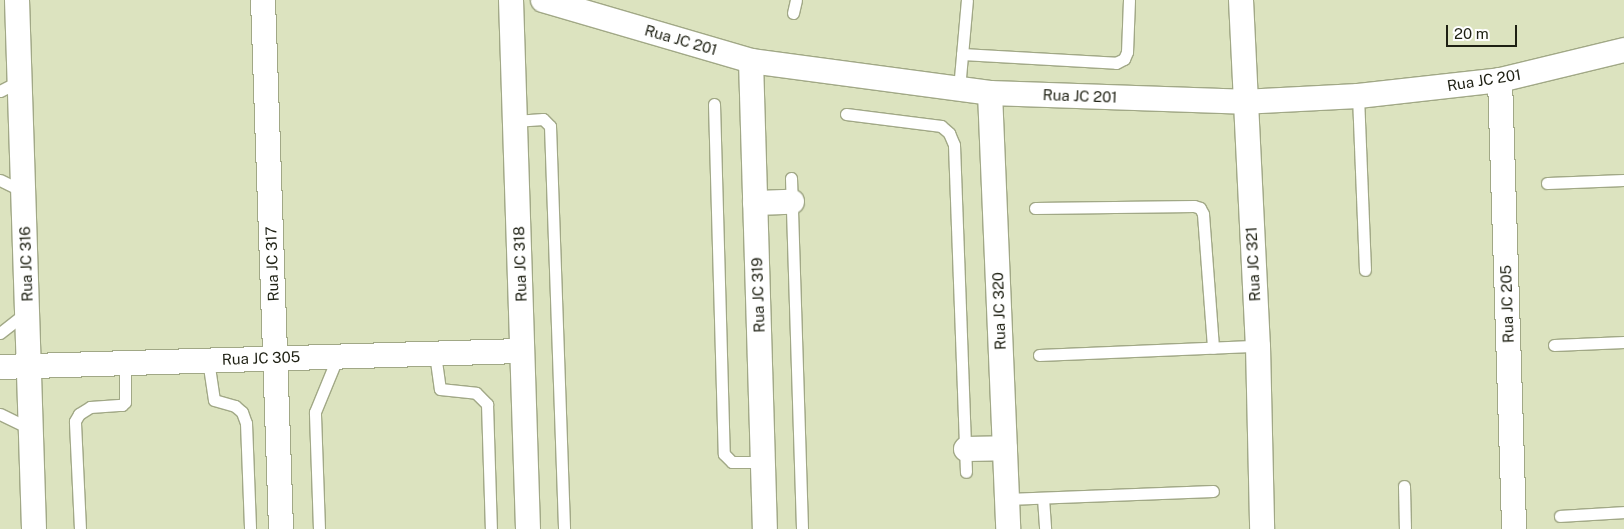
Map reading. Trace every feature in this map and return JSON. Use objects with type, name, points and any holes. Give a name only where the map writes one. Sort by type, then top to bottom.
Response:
[{"type":"street","name":"Rua JC 316","points":[[17,0],[10,86],[11,129],[23,191],[34,529]]},
{"type":"street","name":"Rua JC 317","points":[[263,0],[282,529]]},
{"type":"street","name":"Rua JC 318","points":[[511,0],[528,529]]},
{"type":"street","name":"Rua JC 201","points":[[543,0],[751,61],[990,93],[1244,102],[1358,96],[1500,80],[1624,50]]},
{"type":"street","name":"Rua JC 321","points":[[1244,0],[1244,102],[1258,346],[1262,529]]},
{"type":"street","name":"Rua JC 319","points":[[751,61],[765,529]]},
{"type":"street","name":"Rua JC 205","points":[[1500,80],[1514,529]]},
{"type":"street","name":"Rua JC 320","points":[[990,93],[1008,529]]},
{"type":"street","points":[[755,203],[792,202]]},
{"type":"street","name":"Rua JC 305","points":[[0,366],[522,351]]},
{"type":"street","points":[[966,460],[1005,448]]},
{"type":"lane","points":[[793,13],[796,0]]},
{"type":"lane","points":[[959,89],[967,0]]},
{"type":"lane","points":[[962,54],[1116,63],[1124,59],[1127,52],[1129,0]]},
{"type":"lane","points":[[1358,96],[1365,270]]},
{"type":"lane","points":[[714,104],[724,454],[732,462],[763,462]]},
{"type":"lane","points":[[846,114],[941,126],[950,133],[954,145],[966,460]]},
{"type":"lane","points":[[515,121],[543,120],[550,126],[564,529]]},
{"type":"lane","points":[[791,178],[802,529]]},
{"type":"lane","points":[[0,180],[23,191]]},
{"type":"lane","points":[[1547,183],[1624,180]]},
{"type":"lane","points":[[1035,208],[1194,206],[1200,208],[1213,348]]},
{"type":"lane","points":[[0,333],[27,313]]},
{"type":"lane","points":[[1554,345],[1624,342]]},
{"type":"lane","points":[[1039,355],[1258,346]]},
{"type":"lane","points":[[435,354],[440,389],[476,393],[487,404],[491,529]]},
{"type":"lane","points":[[319,529],[315,412],[338,356]]},
{"type":"lane","points":[[208,360],[214,400],[235,406],[242,412],[246,423],[250,529]]},
{"type":"lane","points":[[80,529],[75,421],[79,414],[90,407],[122,405],[125,402],[125,362]]},
{"type":"lane","points":[[0,414],[31,429]]},
{"type":"lane","points":[[1404,486],[1405,529]]},
{"type":"lane","points":[[1007,499],[1213,491]]},
{"type":"lane","points":[[1043,498],[1044,529]]},
{"type":"lane","points":[[1560,516],[1624,512]]}]
